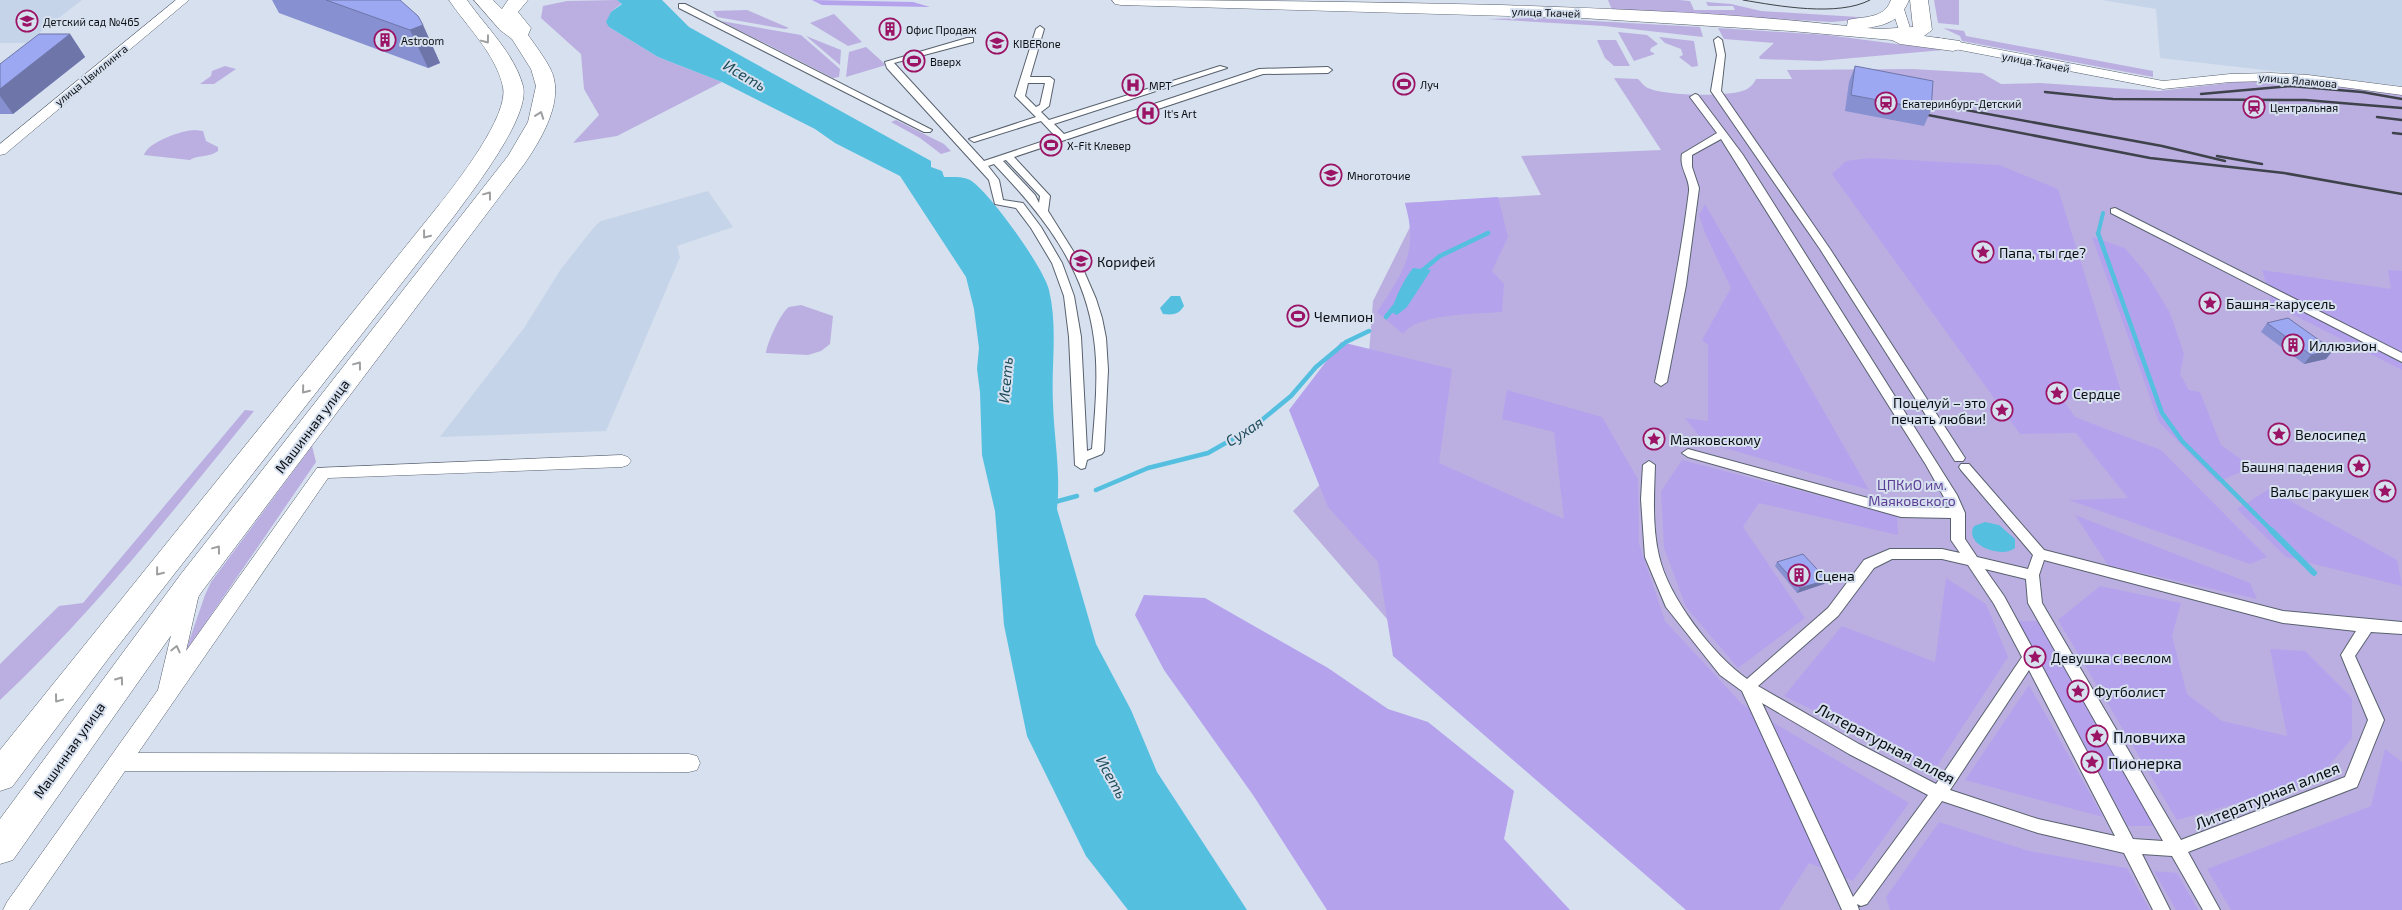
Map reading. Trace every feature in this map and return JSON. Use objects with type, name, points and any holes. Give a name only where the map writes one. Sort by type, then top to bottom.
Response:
[{"type":"main road","name":"Машинная улица","points":[[0,776],[66,688],[354,328],[484,158],[514,100],[510,78],[499,57],[458,0]]},
{"type":"main road","name":"Машинная улица","points":[[0,848],[192,582],[517,158],[538,122],[546,86],[541,69],[519,35],[507,26],[483,0]]},
{"type":"main road","points":[[519,0],[512,5],[509,12],[522,28],[519,35]]},
{"type":"main road","name":"улица Ткачей","points":[[1121,0],[1582,13],[1791,25],[1882,35],[1917,28]]},
{"type":"main road","points":[[1919,0],[1917,28],[1925,28],[1934,37],[1953,45]]},
{"type":"main road","points":[[1791,25],[1837,26],[1890,17],[1899,4]]},
{"type":"main road","points":[[1882,35],[1953,45]]},
{"type":"street","name":"улица Цвиллинга","points":[[0,151],[183,0]]},
{"type":"street","points":[[1899,4],[1905,30],[1917,28]]},
{"type":"street","points":[[682,6],[927,130]]},
{"type":"street","points":[[1837,26],[1917,28]]},
{"type":"street","points":[[1040,29],[1020,96],[1063,138]]},
{"type":"street","points":[[970,40],[889,62],[890,66],[982,165],[994,180],[999,202],[1019,205],[1036,227],[1057,263],[1069,296],[1075,337],[1084,460],[1098,451],[1102,356],[1094,310],[1078,266],[1065,242],[1043,210],[1034,204],[1031,197],[996,160]]},
{"type":"street","points":[[1718,40],[1722,55],[1716,91],[1824,249],[1962,463],[2040,554],[2283,617],[2402,628]]},
{"type":"street","name":"улица Ткачей","points":[[1953,45],[2164,84]]},
{"type":"street","points":[[974,139],[1042,117],[1223,68]]},
{"type":"street","points":[[982,165],[1262,71],[1328,70]]},
{"type":"street","name":"улица Яламова","points":[[2164,84],[2189,84],[2250,77],[2282,77],[2402,91]]},
{"type":"street","points":[[1025,80],[1050,80],[1042,117]]},
{"type":"street","points":[[1695,97],[1738,155],[1952,498],[1958,513],[1958,540],[1999,600],[2162,910]]},
{"type":"street","points":[[1661,382],[1681,284],[1694,188],[1692,176],[1686,167],[1685,160],[1687,154],[1722,134]]},
{"type":"street","points":[[1008,156],[1045,196],[1043,210]]},
{"type":"street","points":[[2115,211],[2402,358]]},
{"type":"street","points":[[1688,453],[1886,506],[1901,512],[1958,513]]},
{"type":"street","points":[[15,910],[324,472],[622,461]]},
{"type":"street","name":"Литературная аллея","points":[[1649,465],[1647,499],[1652,557],[1673,607],[1725,671],[1747,687],[1854,749],[1939,794],[2038,826],[2127,846],[2177,849],[2351,782],[2376,720],[2348,655],[2367,626]]},
{"type":"street","points":[[1851,910],[1747,687],[1833,612],[1868,564],[1890,554],[1942,554],[2032,575]]},
{"type":"street","points":[[2040,554],[2032,575],[2035,603],[2212,910]]},
{"type":"street","points":[[166,696],[192,582]]},
{"type":"street","points":[[2367,626],[2402,634]]},
{"type":"street","points":[[1861,898],[1939,794],[2030,657]]},
{"type":"street","points":[[118,762],[689,763]]},
{"type":"shaded area","name":"Детский сад №465","points":[[0,0],[82,0],[26,43],[0,43]]},
{"type":"shaded area","points":[[812,0],[913,2],[930,7],[822,5]]},
{"type":"shaded area","points":[[2102,0],[2402,0],[2402,86],[2160,58],[2156,9]]},
{"type":"shaded area","points":[[1870,158],[1999,165],[2058,189],[2122,394],[2063,400],[2075,417],[2161,450],[2267,557],[2250,564],[2069,500],[2128,498],[2076,433],[2020,434],[1832,174],[1846,161]]},
{"type":"shaded area","points":[[708,191],[733,227],[677,246],[680,257],[606,431],[440,437],[524,328],[561,269],[595,226],[601,221]]},
{"type":"shaded area","points":[[1498,197],[1508,237],[1492,271],[1504,284],[1502,312],[1434,318],[1411,327],[1403,334],[1377,312],[1401,273],[1406,261],[1410,236],[1405,203]]},
{"type":"shaded area","points":[[1705,204],[1869,490],[1704,442],[1685,418],[1708,421],[1708,345],[1702,340],[1731,288],[1705,233],[1699,215]]},
{"type":"shaded area","points":[[2092,237],[2125,248],[2146,273],[2170,313],[2184,354],[2180,374],[2189,390],[2200,392],[2221,445],[2252,467],[2218,482],[2159,422]]},
{"type":"shaded area","points":[[2262,270],[2391,289],[2388,270],[2402,271],[2402,370],[2272,304]]},
{"type":"shaded area","points":[[1341,342],[1452,369],[1439,463],[1564,519],[1554,432],[1502,419],[1507,390],[1602,417],[1638,479],[1639,544],[1665,621],[1742,704],[1909,803],[1853,881],[1809,863],[1779,910],[1686,910],[1393,656],[1378,562],[1328,507],[1289,410]]},
{"type":"shaded area","points":[[1682,460],[1897,516],[1898,535],[1759,503],[1743,527],[1805,618],[1738,668],[1686,607],[1664,548],[1661,491]]},
{"type":"shaded area","points":[[2269,489],[2397,560],[2402,586],[2286,557],[2237,509]]},
{"type":"shaded area","points":[[2075,515],[2250,583],[2257,599],[2108,565]]},
{"type":"shaded area","points":[[1946,578],[1986,604],[2008,657],[1935,769],[1784,696],[1842,626],[1935,662]]},
{"type":"shaded area","points":[[2100,586],[2181,603],[2172,636],[2187,694],[2222,721],[2287,736],[2270,649],[2305,651],[2352,698],[2352,738],[2316,781],[2177,820],[2058,620]]},
{"type":"shaded area","points":[[1144,595],[1205,598],[1328,668],[1388,709],[1428,722],[1514,791],[1504,839],[1570,910],[1327,910],[1253,795],[1164,670],[1135,615]]},
{"type":"shaded area","points":[[2017,621],[2037,621],[2154,826],[2128,826]]},
{"type":"shaded area","points":[[2029,685],[2103,817],[1965,780]]},
{"type":"shaded area","points":[[2385,749],[2402,762],[2402,910],[2231,910],[2207,869],[2371,806]]},
{"type":"shaded area","points":[[1939,822],[2029,851],[2127,868],[2150,910],[1890,910],[1886,897]]},
{"type":"shaded area","points":[[2154,871],[2177,873],[2198,910],[2176,910]]},
{"type":"green space","points":[[617,0],[622,3],[611,12],[609,27],[658,57],[722,82],[617,136],[573,143],[599,115],[584,89],[581,54],[541,18],[543,6],[567,1]]},
{"type":"green space","points":[[1608,0],[1679,0],[1690,1],[1694,10],[1735,10],[1733,6],[1708,6],[1706,2],[1731,4],[1761,11],[1874,18],[1832,22],[1612,10]]},
{"type":"green space","points":[[1934,0],[1959,0],[1959,25],[1938,23]]},
{"type":"green space","points":[[747,10],[789,28],[785,29],[717,17],[713,11]]},
{"type":"green space","points":[[834,14],[862,42],[848,46],[810,23]]},
{"type":"green space","points":[[1540,18],[1700,27],[1703,37],[1604,26],[1487,19]]},
{"type":"green space","points":[[721,21],[801,35],[840,69],[839,77],[833,78]]},
{"type":"green space","points":[[1718,28],[1827,35],[1943,50],[1819,61],[1760,59],[1759,57],[1774,43],[1724,39]]},
{"type":"green space","points":[[1943,28],[1964,31],[1966,36],[2153,71],[2153,77],[1962,41],[1960,36]]},
{"type":"green space","points":[[1618,32],[1647,35],[1658,44],[1651,48],[1650,51],[1655,54],[1634,61]]},
{"type":"green space","points":[[806,36],[841,50],[840,65]]},
{"type":"green space","points":[[1659,37],[1694,41],[1698,66],[1692,67],[1679,57],[1683,55],[1681,49],[1665,43]]},
{"type":"green space","points":[[1597,40],[1616,40],[1630,66],[1614,66],[1605,58]]},
{"type":"green space","points":[[866,47],[886,65],[846,77],[849,52]]},
{"type":"green space","points":[[225,66],[236,69],[214,84],[200,84],[211,76],[212,71]]},
{"type":"green space","name":"ЦПКиО им. Маяковского","points":[[1912,69],[1982,73],[2001,84],[2040,83],[2159,91],[2262,79],[2309,80],[2402,94],[2402,910],[1776,910],[1407,642],[1293,511],[1362,444],[1373,301],[1411,225],[1405,203],[1541,195],[1521,156],[1661,150],[1614,78],[1638,79],[1646,87],[1665,92],[1708,95],[1742,91],[1754,83],[1756,79],[1792,79],[1787,70]]},
{"type":"green space","points":[[896,120],[944,144],[951,151],[941,154],[920,138],[891,122]]},
{"type":"green space","points":[[195,130],[203,131],[206,141],[218,147],[218,151],[190,160],[144,155],[158,141],[174,134]]},
{"type":"green space","points":[[801,305],[833,316],[830,344],[821,351],[808,355],[766,353],[782,315],[789,307]]},
{"type":"green space","points":[[245,410],[254,411],[132,560],[68,632],[0,700],[0,664],[59,606],[83,603]]},
{"type":"green space","points":[[312,446],[316,462],[185,653],[211,582]]},
{"type":"water","name":"Исеть","points":[[617,0],[662,0],[689,27],[931,161],[931,167],[942,171],[944,177],[961,177],[970,180],[1002,213],[1027,248],[1045,279],[1052,304],[1054,332],[1053,389],[1058,469],[1057,509],[1096,644],[1131,710],[1157,772],[1247,910],[1128,910],[1086,856],[1027,736],[1004,625],[995,511],[982,455],[980,392],[977,369],[979,348],[974,309],[966,277],[900,176],[835,143],[815,129],[722,82],[658,57],[609,27],[606,22],[611,12],[622,4]]},
{"type":"water","points":[[1413,268],[1431,270],[1407,307],[1397,315],[1391,312],[1393,306],[1403,283]]},
{"type":"water","points":[[1171,296],[1180,296],[1184,306],[1175,314],[1163,314],[1160,308]]},
{"type":"water","points":[[1985,522],[1999,525],[2015,539],[2015,548],[2002,552],[1993,551],[1979,544],[1974,539],[1972,533],[1974,526]]},
{"type":"building","points":[[326,0],[400,0],[418,16],[423,25],[410,30]]},
{"type":"building","points":[[39,34],[70,34],[0,89],[0,64]]},
{"type":"building","points":[[1855,66],[1933,81],[1931,110],[1851,95]]},
{"type":"building","points":[[2288,318],[2333,350],[2311,355],[2267,323]]},
{"type":"building","name":"Сцена","points":[[1803,554],[1827,580],[1800,588],[1777,562]]},
{"type":"waterway","points":[[2098,233],[2103,213]]},
{"type":"waterway","name":"Сухая","points":[[1418,274],[1440,256],[1488,233],[1486,234]]},
{"type":"waterway","points":[[2098,233],[2162,413],[2182,441],[2314,573]]},
{"type":"waterway","name":"Сухая","points":[[1386,317],[1394,307]]},
{"type":"waterway","name":"Сухая","points":[[1096,490],[1148,468],[1208,453],[1252,428],[1291,396],[1316,367],[1346,342],[1369,331]]},
{"type":"waterway","name":"Сухая","points":[[1051,503],[1077,496]]},
{"type":"tram line","points":[[1743,0],[1808,9],[1842,8],[1870,0]]},
{"type":"railway","points":[[2201,94],[2290,86],[2362,92],[2402,99]]},
{"type":"railway","points":[[2045,92],[2113,99],[2305,100],[2402,108]]},
{"type":"railway","points":[[1928,103],[2162,146],[2225,161]]},
{"type":"railway","points":[[1928,115],[2150,158],[2284,173],[2402,194]]},
{"type":"railway","points":[[2377,117],[2402,120]]},
{"type":"railway","points":[[2393,133],[2402,134]]},
{"type":"railway","points":[[2217,156],[2262,164]]},
{"type":"place","name":"Детский сад №465","points":[[27,21]]},
{"type":"place","name":"Офис Продаж","points":[[890,29]]},
{"type":"place","name":"Astroom","points":[[385,40]]},
{"type":"place","name":"KIBERone","points":[[997,43]]},
{"type":"place","name":"Вверх","points":[[914,61]]},
{"type":"place","name":"Луч","points":[[1404,84]]},
{"type":"place","name":"МРТ","points":[[1133,85]]},
{"type":"place","name":"Екатеринбург-Детский","points":[[1886,103]]},
{"type":"place","name":"Центральная","points":[[2254,107]]},
{"type":"place","name":"It's Art","points":[[1148,113]]},
{"type":"place","name":"X-Fit Клевер","points":[[1051,145]]},
{"type":"place","name":"Многоточие","points":[[1331,175]]},
{"type":"place","name":"Папа, ты где?","points":[[1983,252]]},
{"type":"place","name":"Корифей","points":[[1081,261]]},
{"type":"place","name":"Башня-карусель","points":[[2210,303]]},
{"type":"place","name":"Чемпион","points":[[1298,316]]},
{"type":"place","name":"Иллюзион","points":[[2293,345]]},
{"type":"place","name":"Сердце","points":[[2057,393]]},
{"type":"place","name":"Поцелуй – это печать любви!","points":[[2002,410]]},
{"type":"place","name":"Велосипед","points":[[2279,434]]},
{"type":"place","name":"Маяковскому","points":[[1654,439]]},
{"type":"place","name":"Башня падения","points":[[2359,466]]},
{"type":"place","name":"Вальс ракушек","points":[[2385,491]]},
{"type":"place","name":"Сцена","points":[[1799,575]]},
{"type":"place","name":"Девушка с веслом","points":[[2035,657]]},
{"type":"place","name":"Футболист","points":[[2078,691]]},
{"type":"place","name":"Пловчиха","points":[[2097,736]]},
{"type":"place","name":"Пионерка","points":[[2092,762]]}]
